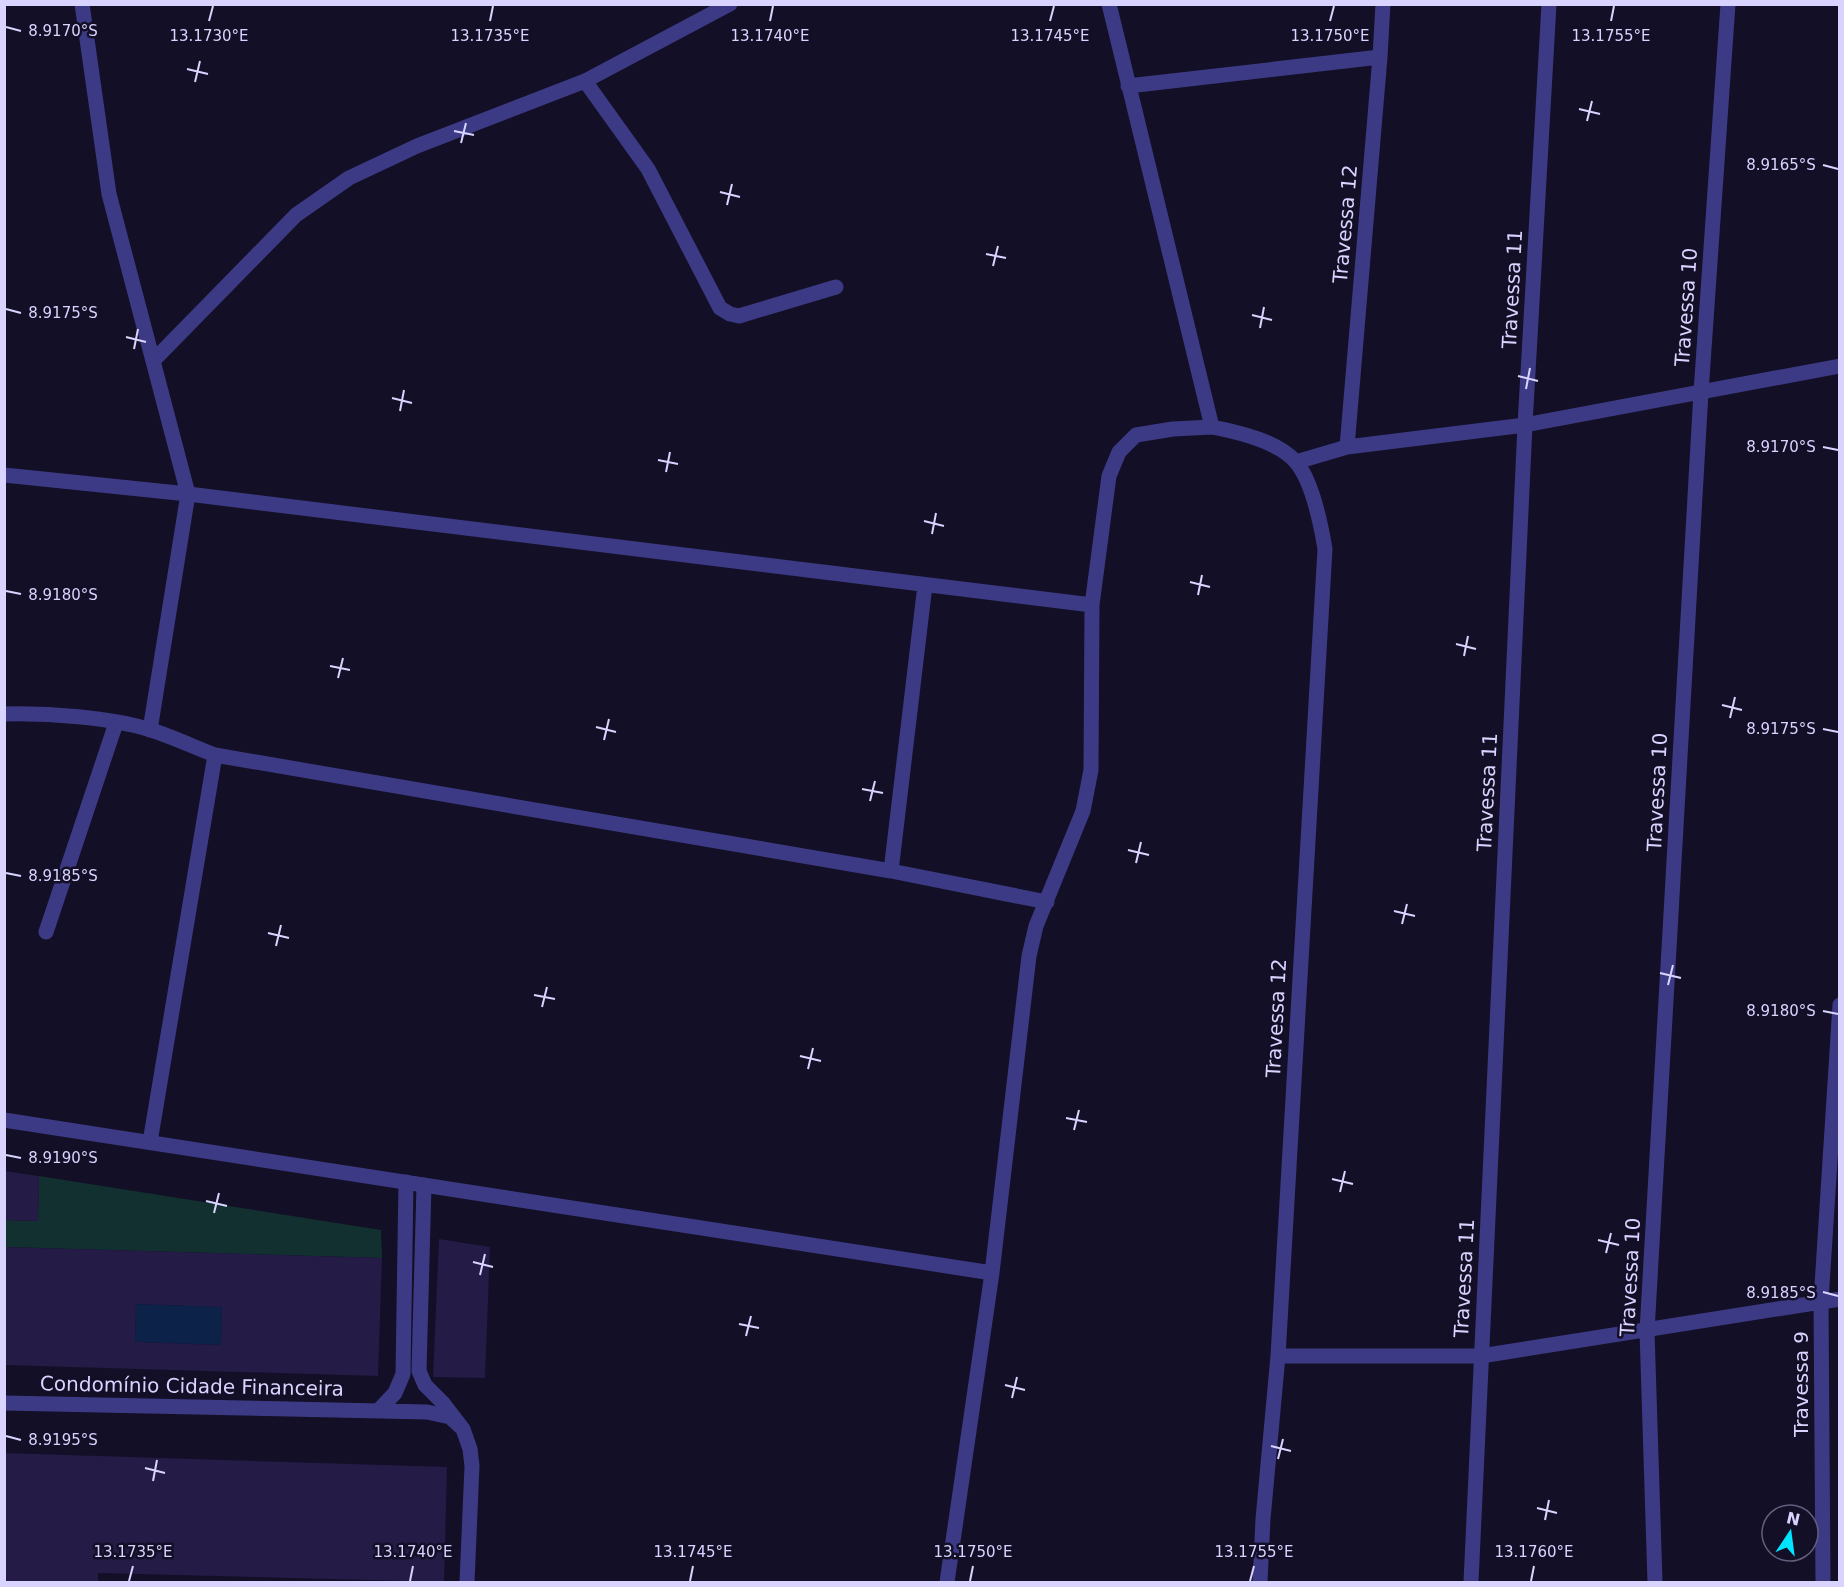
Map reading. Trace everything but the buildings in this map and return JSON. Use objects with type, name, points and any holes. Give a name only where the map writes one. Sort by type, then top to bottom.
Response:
[{"type":"street","points":[[82,4],[109,194],[188,494],[150,730]]},
{"type":"street","points":[[153,361],[296,215],[349,178],[417,146],[585,81],[730,4]]},
{"type":"street","points":[[1109,4],[1212,427]]},
{"type":"street","name":"Travessa 12","points":[[1347,447],[1383,4]]},
{"type":"street","name":"Travessa 11","points":[[1471,1582],[1525,425],[1548,4]]},
{"type":"street","name":"Travessa 10","points":[[1655,1582],[1647,1330],[1701,392],[1728,4]]},
{"type":"street","points":[[1128,86],[1380,57]]},
{"type":"street","points":[[585,81],[648,169],[720,308],[739,316],[836,287]]},
{"type":"street","points":[[947,1582],[992,1274],[1029,956],[1036,926],[1083,811],[1091,770],[1092,605],[1109,476],[1119,452],[1136,435],[1173,429],[1212,427],[1247,433],[1276,447],[1296,462],[1347,447],[1525,425],[1839,366]]},
{"type":"street","name":"Travessa 12","points":[[1260,1582],[1263,1519],[1278,1356],[1325,549],[1320,516],[1308,483],[1296,462]]},
{"type":"street","points":[[4,475],[188,494],[1092,605]]},
{"type":"street","points":[[891,871],[925,585]]},
{"type":"street","points":[[4,714],[37,713],[116,723],[150,730],[215,755],[891,871],[1047,902]]},
{"type":"street","points":[[46,932],[116,723]]},
{"type":"street","points":[[150,1142],[215,755]]},
{"type":"street","name":"Travessa 9","points":[[1823,1582],[1821,1301],[1839,1005]]},
{"type":"street","points":[[4,1120],[992,1274]]},
{"type":"street","points":[[378,1411],[395,1393],[403,1374],[406,1182]]},
{"type":"street","points":[[424,1185],[419,1371],[425,1385],[443,1402],[463,1429],[470,1449],[472,1466],[467,1582]]},
{"type":"street","points":[[1278,1356],[1481,1356],[1839,1299]]},
{"type":"street","name":"Condomínio Cidade Financeira","points":[[4,1403],[427,1412],[450,1417],[463,1429]]},
{"type":"green space","points":[[39,1176],[381,1230],[382,1258],[5,1247],[5,1220],[38,1221]]},
{"type":"water","points":[[136,1304],[222,1307],[221,1345],[135,1342]]}]
